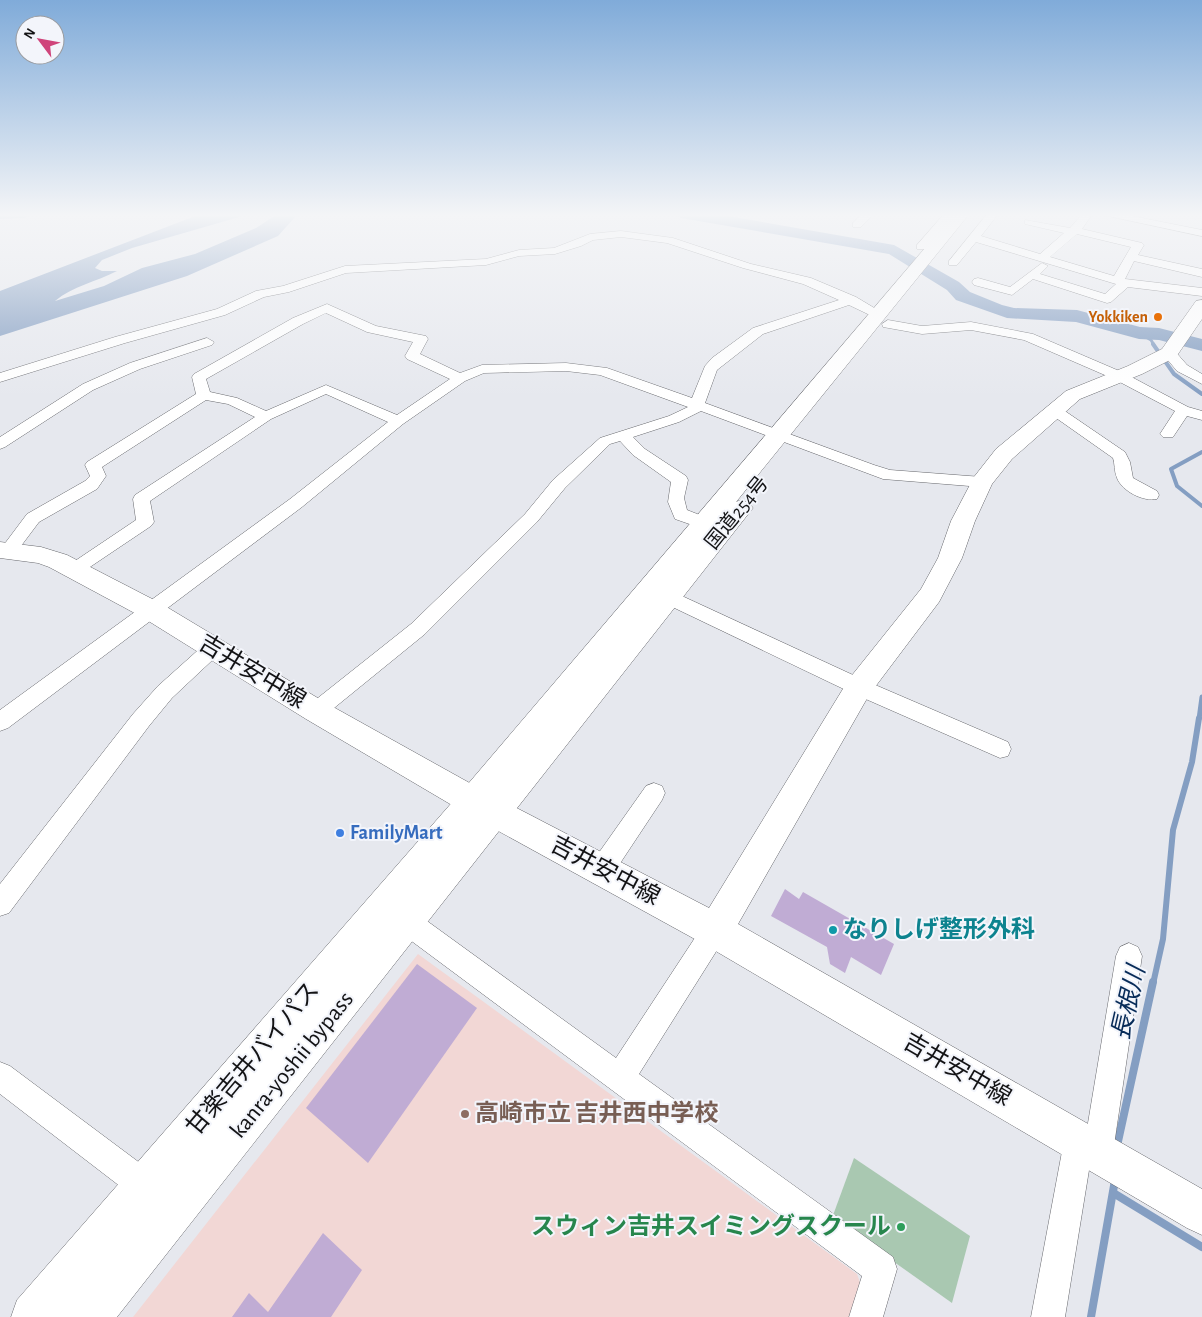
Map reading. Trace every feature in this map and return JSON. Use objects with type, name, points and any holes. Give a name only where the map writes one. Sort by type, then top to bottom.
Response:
[{"type":"main road","name":"国道254号","points":[[484,806],[669,596],[788,437],[921,274]]},
{"type":"main road","points":[[715,930],[859,687],[930,595],[950,558],[962,520],[982,482],[1004,454],[1073,395],[1119,376],[1171,349],[1202,305]]},
{"type":"main road","name":"国道254号","points":[[484,806],[704,523],[788,437]]},
{"type":"main road","name":"吉井安中線","points":[[4,550],[41,556],[75,569],[151,610],[316,711],[484,806],[715,930],[1202,1213]]},
{"type":"main road","name":"kanra-yoshii bypass","points":[[87,1317],[407,922],[484,806]]},
{"type":"main road","name":"甘楽吉井バイパス","points":[[34,1317],[145,1186],[484,806]]},
{"type":"street","points":[[0,378],[120,340],[221,312],[254,296],[285,290],[332,274]]},
{"type":"street","points":[[781,274],[808,281],[852,300],[884,319],[922,330],[971,326],[1037,340],[1119,376],[1183,410],[1202,416]]},
{"type":"street","points":[[1096,274],[1121,282],[1202,292]]},
{"type":"street","points":[[978,282],[1008,291],[1032,275],[1107,299],[1121,282],[1124,274]]},
{"type":"street","points":[[316,711],[418,629],[531,518],[559,484],[605,441],[622,434],[674,419],[695,409],[710,369],[717,361],[758,331],[852,300]]},
{"type":"street","points":[[204,395],[199,377],[298,321],[327,308],[348,322],[382,334],[421,340],[412,356],[460,378]]},
{"type":"street","points":[[0,444],[88,387],[135,366],[207,342]]},
{"type":"street","points":[[1171,349],[1182,368],[1202,380]]},
{"type":"street","points":[[0,722],[296,503],[398,421],[460,378],[482,369],[587,368],[653,387],[697,406],[788,437],[848,462],[889,475],[982,482]]},
{"type":"street","points":[[75,569],[145,522],[141,499],[266,416],[326,390],[398,421]]},
{"type":"street","points":[[4,550],[33,518],[91,485],[98,476],[93,465],[204,395],[232,401],[266,416]]},
{"type":"street","points":[[1054,410],[1114,450],[1123,461],[1124,476],[1128,484],[1151,495]]},
{"type":"street","points":[[1168,434],[1183,410]]},
{"type":"street","points":[[622,434],[639,452],[680,480],[675,496],[676,507],[681,515],[704,523]]},
{"type":"street","points":[[669,596],[859,687],[1000,749]]},
{"type":"street","points":[[0,904],[141,720],[165,692],[213,648]]},
{"type":"street","points":[[602,869],[654,793]]},
{"type":"street","points":[[407,922],[880,1269],[866,1317]]},
{"type":"street","points":[[620,1078],[715,930]]},
{"type":"street","points":[[1048,1317],[1088,1146],[1129,956]]},
{"type":"street","points":[[0,1076],[145,1186]]},
{"type":"shaded area","name":"高崎市立 吉井西中学校","points":[[418,954],[857,1274],[865,1296],[858,1317],[133,1317]]},
{"type":"green space","name":"スウィン吉井スイミングスクール","points":[[854,1158],[970,1236],[952,1303],[832,1218]]},
{"type":"water","points":[[43,274],[110,274],[77,288],[55,301],[104,286],[128,274],[191,274],[0,336],[0,291]]},
{"type":"building","name":"なりしげ整形外科","points":[[785,889],[799,899],[803,892],[894,944],[881,975],[851,957],[845,973],[830,964],[827,947],[771,916]]},
{"type":"building","points":[[417,964],[477,1008],[368,1163],[306,1108]]},
{"type":"building","points":[[323,1233],[362,1270],[331,1317],[232,1317],[249,1293],[268,1312]]},
{"type":"waterway","points":[[934,274],[953,286],[963,296],[995,309],[1014,314],[1077,316],[1139,333],[1159,334],[1202,345]]},
{"type":"waterway","name":"長根川","points":[[1139,333],[1151,340],[1154,345]]},
{"type":"waterway","name":"長根川","points":[[1153,344],[1174,374],[1202,394]]},
{"type":"waterway","name":"長根川","points":[[1202,452],[1171,469],[1177,486],[1202,506]]},
{"type":"waterway","name":"長根川","points":[[1199,719],[1202,697]]},
{"type":"waterway","name":"長根川","points":[[1153,984],[1163,939],[1173,830],[1192,762],[1199,718]]},
{"type":"waterway","name":"長根川","points":[[1117,1146],[1153,982]]},
{"type":"waterway","name":"長根川","points":[[1091,1317],[1115,1180]]},
{"type":"waterway","points":[[1115,1194],[1202,1247]]},
{"type":"place","name":"Yokkiken","points":[[1158,317]]},
{"type":"place","name":"FamilyMart","points":[[340,833]]},
{"type":"place","name":"なりしげ整形外科","points":[[833,930]]},
{"type":"place","name":"高崎市立 吉井西中学校","points":[[465,1114]]},
{"type":"place","name":"スウィン吉井スイミングスクール","points":[[901,1227]]}]
